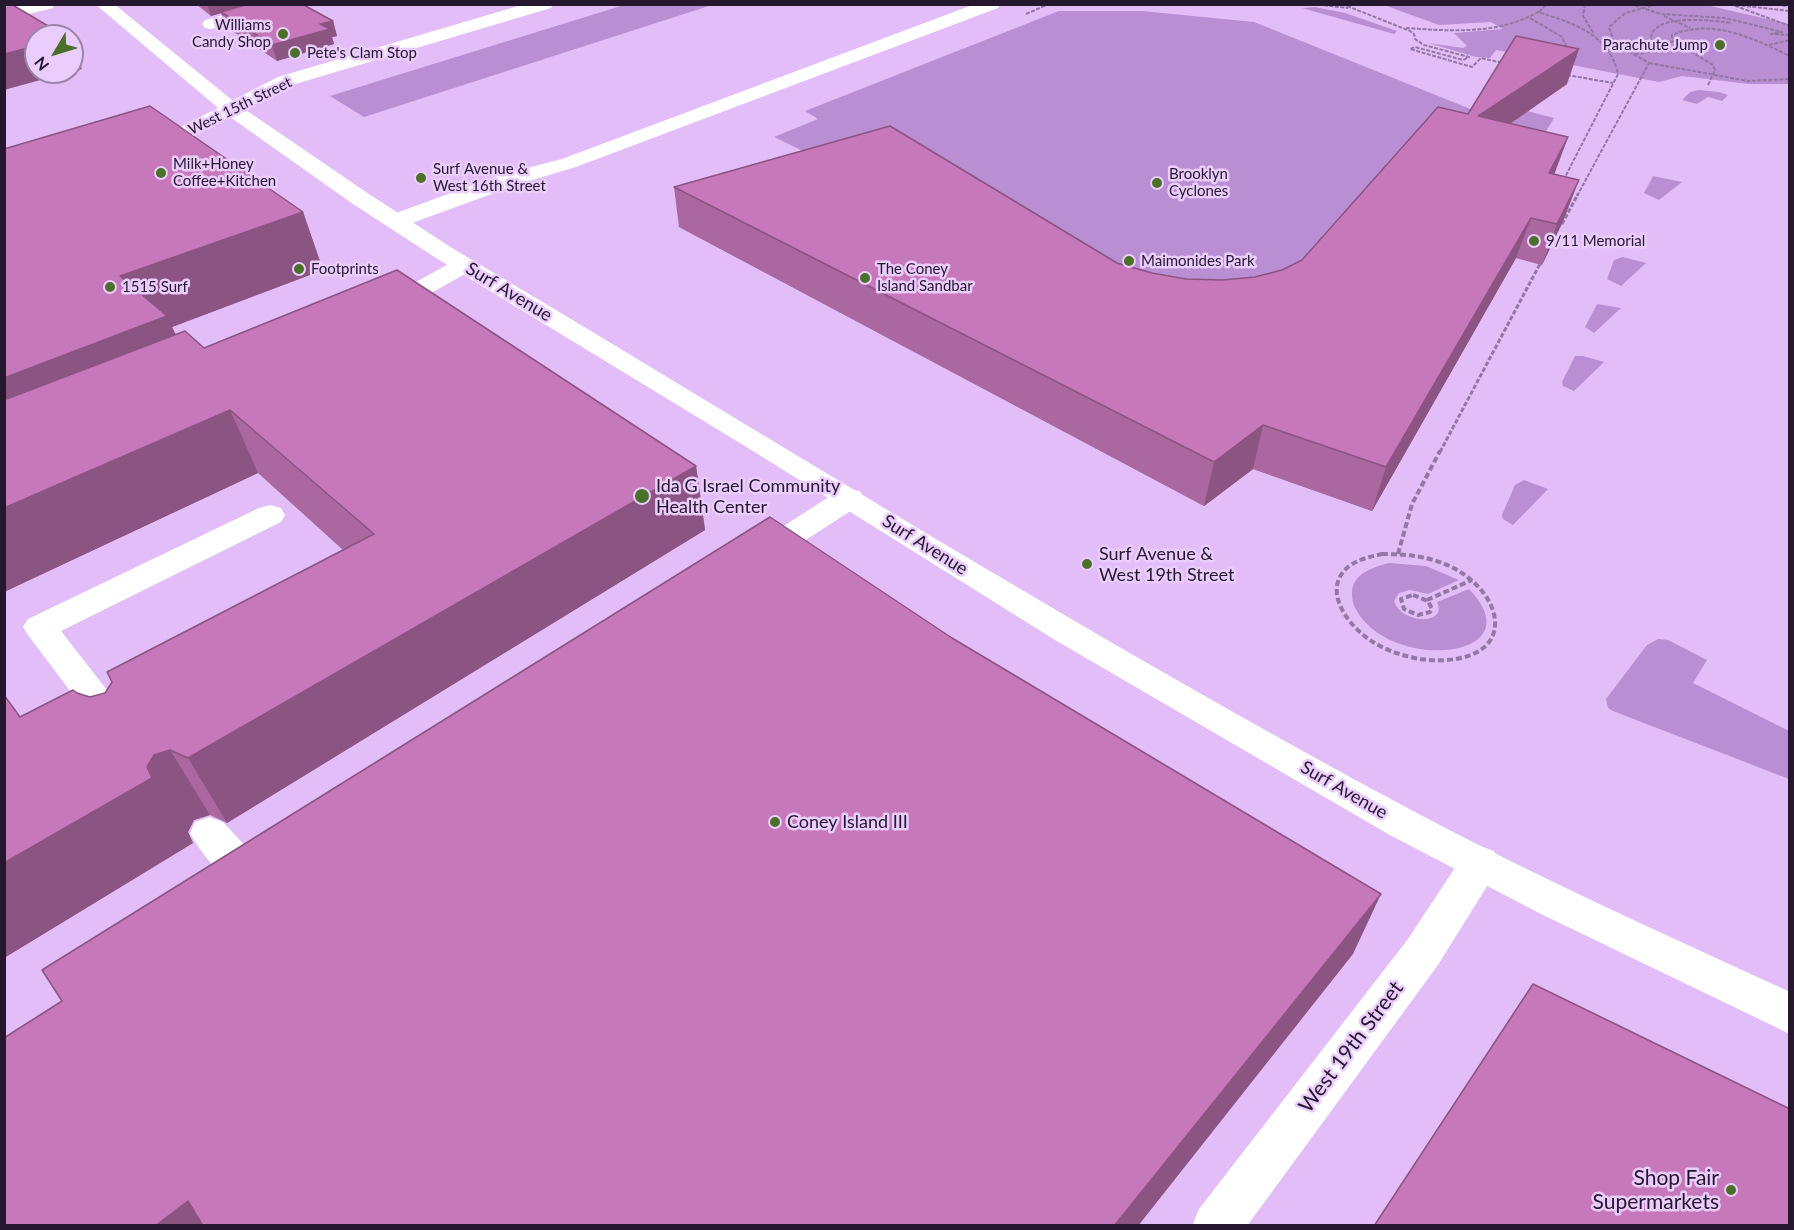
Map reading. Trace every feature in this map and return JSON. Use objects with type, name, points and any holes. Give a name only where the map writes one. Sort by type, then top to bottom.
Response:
[{"type":"main road","points":[[4,15],[47,4]]},
{"type":"main road","name":"Surf Avenue","points":[[103,4],[230,108],[396,222],[1067,632],[1402,822],[1555,902],[1790,1014]]},
{"type":"main road","points":[[212,24],[282,4]]},
{"type":"main road","name":"West 15th Street","points":[[129,152],[174,138],[285,81],[545,4]]},
{"type":"main road","points":[[396,222],[508,180],[569,163],[992,4]]},
{"type":"main road","points":[[360,321],[405,300],[464,265]]},
{"type":"main road","points":[[729,575],[849,498]]},
{"type":"main road","points":[[133,746],[40,627],[270,515]]},
{"type":"main road","points":[[103,709],[135,692]]},
{"type":"main road","points":[[209,833],[253,880]]},
{"type":"main road","name":"West 19th Street","points":[[1216,1226],[1423,952],[1480,863]]},
{"type":"path","points":[[1313,4],[1348,8]]},
{"type":"path","points":[[1342,4],[1414,34],[1415,39],[1424,45],[1469,57],[1463,60],[1415,47],[1410,49],[1472,67],[1481,58],[1509,64]]},
{"type":"path","points":[[1401,28],[1461,30],[1499,26],[1529,18],[1547,4]]},
{"type":"path","points":[[1562,184],[1618,74],[1612,51],[1586,24],[1582,16],[1581,11],[1585,4]]},
{"type":"path","points":[[1630,4],[1661,14],[1691,29]]},
{"type":"path","points":[[1659,4],[1626,12],[1613,21],[1609,31],[1614,43],[1649,63],[1748,81],[1790,79]]},
{"type":"path","points":[[1730,4],[1790,26]]},
{"type":"path","points":[[1736,4],[1790,9]]},
{"type":"path","points":[[1777,4],[1790,9]]},
{"type":"path","points":[[1538,12],[1572,24],[1599,38]]},
{"type":"path","points":[[1661,14],[1725,18],[1782,32],[1771,34],[1777,36],[1790,35]]},
{"type":"path","points":[[1529,18],[1562,37],[1568,45],[1569,53]]},
{"type":"path","points":[[1634,54],[1665,50],[1651,39],[1652,30],[1677,21],[1705,20],[1731,23]]},
{"type":"path","points":[[1674,42],[1672,35],[1691,29],[1736,33],[1790,56]]},
{"type":"path","points":[[1768,45],[1790,40]]},
{"type":"path","points":[[1605,43],[1674,42],[1713,65],[1715,70],[1708,85]]},
{"type":"path","points":[[1561,226],[1649,63]]},
{"type":"path","points":[[1560,73],[1613,83]]},
{"type":"path","points":[[1564,201],[1572,206]]},
{"type":"path","points":[[1398,554],[1412,504],[1544,257]]},
{"type":"path","points":[[1383,554],[1433,560],[1458,570],[1472,580],[1492,602],[1498,620],[1495,636],[1483,650],[1462,658],[1436,661],[1408,657],[1382,647],[1360,633],[1344,616],[1337,599],[1338,583],[1346,569],[1362,560],[1383,554]]},
{"type":"path","points":[[1427,600],[1472,580]]},
{"type":"path","points":[[1408,595],[1418,595],[1427,600],[1432,609],[1423,615],[1407,612],[1401,602],[1408,595]]},
{"type":"shaded area","points":[[624,5],[712,5],[364,117],[330,96]]},
{"type":"shaded area","points":[[1384,5],[1706,5],[1789,24],[1789,84],[1749,84],[1682,76],[1659,82],[1496,50],[1490,58],[1476,57],[1428,43],[1463,48],[1467,46],[1454,33],[1503,29],[1491,22],[1439,25]]},
{"type":"shaded area","points":[[1315,7],[1345,13],[1397,31],[1394,34],[1302,8]]},
{"type":"shaded area","name":"Maimonides Park","points":[[1059,11],[1142,11],[1254,22],[1478,112],[1489,101],[1554,118],[1524,168],[1535,212],[1564,220],[1542,265],[1516,258],[1372,511],[1253,469],[1204,506],[679,227],[853,175],[774,137],[818,119],[805,111]]},
{"type":"shaded area","points":[[1699,90],[1728,95],[1722,101],[1708,97],[1697,104],[1682,100],[1690,92]]},
{"type":"shaded area","points":[[1653,176],[1682,182],[1659,200],[1644,193]]},
{"type":"shaded area","points":[[1623,257],[1646,263],[1621,286],[1607,279],[1614,260]]},
{"type":"shaded area","points":[[1597,304],[1621,308],[1594,333],[1585,327]]},
{"type":"shaded area","points":[[1575,356],[1604,362],[1574,391],[1563,386],[1562,382]]},
{"type":"shaded area","points":[[1524,480],[1548,489],[1513,525],[1503,519],[1502,515],[1515,485]]},
{"type":"shaded area","points":[[1389,563],[1426,566],[1459,580],[1428,594],[1410,590],[1399,593],[1394,601],[1398,609],[1405,614],[1414,618],[1430,618],[1439,610],[1437,602],[1469,589],[1484,611],[1486,628],[1476,641],[1458,648],[1435,650],[1411,647],[1387,638],[1367,624],[1354,605],[1353,585],[1365,572]]},
{"type":"shaded area","points":[[1658,639],[1668,640],[1707,660],[1693,683],[1789,731],[1789,779],[1608,708],[1606,699],[1647,645]]},
{"type":"building","points":[[4,4],[11,4],[45,24],[24,24],[24,49],[4,54]]},
{"type":"building","points":[[249,4],[302,4],[333,21],[320,24],[330,29],[272,45],[221,12]]},
{"type":"building","points":[[1516,36],[1579,49],[1478,116],[1568,137],[1549,173],[1579,180],[1557,224],[1531,218],[1386,467],[1263,425],[1214,462],[674,187],[890,126],[1117,263],[1152,273],[1186,279],[1222,280],[1255,277],[1282,270],[1302,260],[1438,107],[1468,114]]},
{"type":"building","name":"1515 Surf","points":[[150,106],[303,212],[120,276],[167,316],[4,378],[4,149]]},
{"type":"building","points":[[397,270],[696,466],[188,758],[170,750],[154,755],[147,767],[152,778],[4,863],[4,695],[20,717],[73,690],[90,697],[105,693],[112,682],[107,672],[374,534],[230,410],[4,508],[4,400],[185,331],[204,348]]},
{"type":"building","name":"Coney Island III","points":[[770,517],[952,638],[1381,894],[1114,1226],[203,1226],[188,1201],[155,1226],[4,1226],[4,1038],[62,1001],[42,970]]},
{"type":"building","points":[[1533,984],[1790,1109],[1790,1226],[1374,1226]]},
{"type":"place","name":"Williams Candy Shop","points":[[283,34]]},
{"type":"place","name":"Parachute Jump","points":[[1720,45]]},
{"type":"place","name":"Pete's Clam Stop","points":[[295,53]]},
{"type":"place","name":"Milk+Honey Coffee+Kitchen","points":[[161,173]]},
{"type":"place","name":"Surf Avenue & West 16th Street","points":[[421,178]]},
{"type":"place","name":"Brooklyn Cyclones","points":[[1157,183]]},
{"type":"place","name":"9/11 Memorial","points":[[1534,241]]},
{"type":"place","name":"Maimonides Park","points":[[1129,261]]},
{"type":"place","name":"Footprints","points":[[299,269]]},
{"type":"place","name":"The Coney Island Sandbar","points":[[865,278]]},
{"type":"place","name":"1515 Surf","points":[[110,287]]},
{"type":"place","name":"Ida G Israel Community Health Center","points":[[642,496]]},
{"type":"place","name":"Surf Avenue & West 19th Street","points":[[1087,564]]},
{"type":"place","name":"Coney Island III","points":[[775,822]]},
{"type":"place","name":"Shop Fair Supermarkets","points":[[1731,1190]]}]
